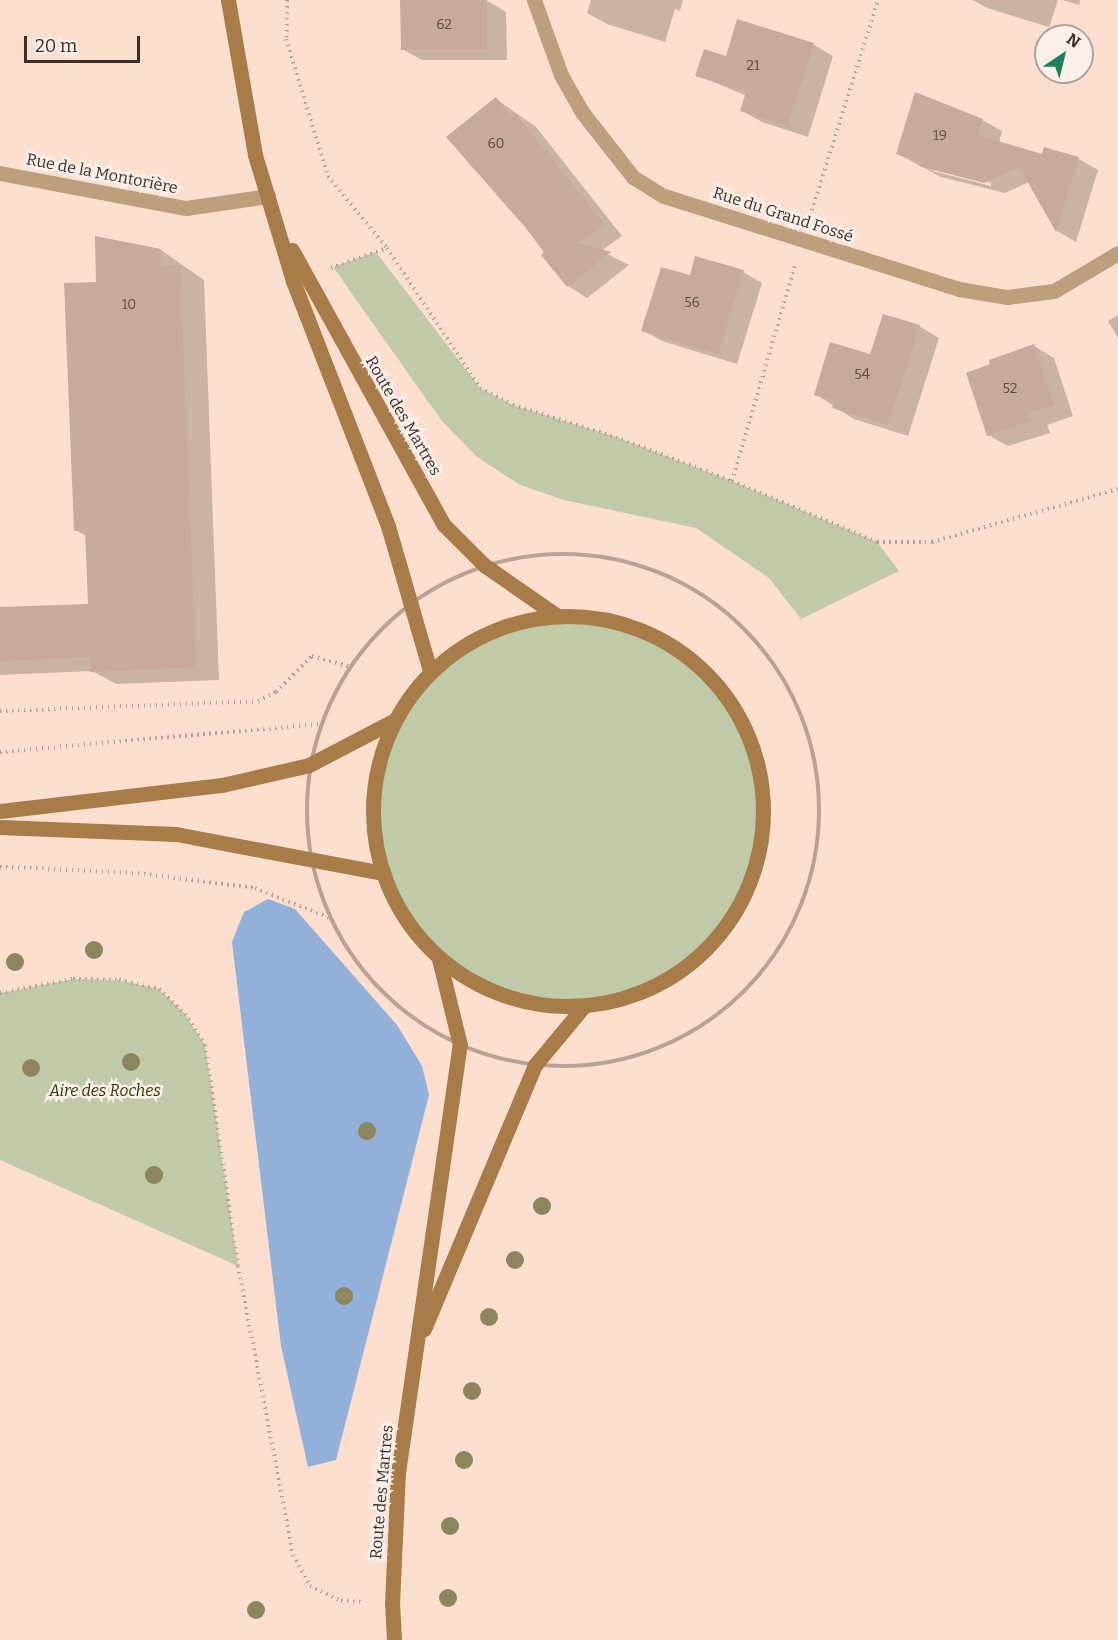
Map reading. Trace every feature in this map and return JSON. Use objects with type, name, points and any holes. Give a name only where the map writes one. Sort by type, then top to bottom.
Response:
[{"type":"main road","name":"Route des Martres","points":[[228,0],[255,155],[292,281],[388,526],[430,671]]},
{"type":"main road","name":"Route des Martres","points":[[268,196],[304,278],[444,525],[484,565],[556,615]]},
{"type":"main road","points":[[556,615],[615,621],[670,645],[716,683],[747,733],[761,780],[763,830],[753,878],[730,921],[698,958],[645,991],[584,1006],[532,1004],[483,988],[440,959],[405,920],[382,873],[372,822],[376,770],[393,721],[430,671],[467,643],[489,633],[510,624],[556,615]]},
{"type":"main road","points":[[0,811],[222,785],[309,765],[393,721]]},
{"type":"main road","points":[[0,827],[176,834],[382,873]]},
{"type":"main road","points":[[416,1348],[460,1045],[440,959]]},
{"type":"main road","points":[[416,1348],[535,1065],[584,1006]]},
{"type":"main road","name":"Route des Martres","points":[[394,1640],[392,1604],[398,1473],[416,1348]]},
{"type":"street","name":"Rue du Grand Fossé","points":[[534,0],[561,75],[582,112],[633,177],[664,196],[958,289],[1007,297],[1054,291],[1118,253]]},
{"type":"street","name":"Rue de la Montorière","points":[[0,173],[186,208],[268,196]]},
{"type":"path","points":[[288,0],[286,39],[328,176],[387,248],[480,388],[513,405],[616,437],[732,481],[877,542],[932,542],[1118,489]]},
{"type":"path","points":[[546,554],[604,557],[651,569],[696,591],[738,623],[771,661],[797,706],[812,753],[819,800],[817,846],[806,892],[783,942],[758,977],[723,1011],[678,1039],[638,1055],[586,1065],[535,1065],[460,1045],[422,1024],[385,994],[356,961],[330,918],[310,858],[306,818],[309,765],[320,724],[335,690],[364,646],[409,604],[443,582],[484,565],[546,554]]},
{"type":"path","points":[[0,711],[258,701],[276,693],[312,656],[350,667]]},
{"type":"path","points":[[0,752],[320,724]]},
{"type":"path","points":[[0,867],[138,873],[255,888],[330,918]]},
{"type":"path","points":[[0,993],[73,979],[119,980],[159,989],[186,1014],[205,1045],[238,1266],[293,1555],[310,1586],[341,1601],[392,1604]]},
{"type":"green space","points":[[376,252],[480,388],[513,405],[616,437],[732,481],[877,542],[899,571],[801,619],[769,578],[696,528],[564,500],[520,485],[477,457],[441,420],[333,267]]},
{"type":"green space","points":[[568,616],[606,620],[643,631],[676,649],[706,673],[730,703],[748,736],[759,773],[763,811],[759,849],[748,886],[730,919],[706,949],[676,973],[643,991],[606,1002],[568,1006],[530,1002],[493,991],[460,973],[430,949],[406,919],[388,886],[377,849],[373,811],[377,773],[388,736],[406,703],[430,673],[460,649],[493,631],[530,620]]},
{"type":"green space","name":"Aire des Roches","points":[[73,979],[119,980],[159,989],[185,1014],[205,1045],[238,1266],[0,1160],[0,993]]},
{"type":"water","points":[[268,899],[295,909],[397,1025],[422,1066],[429,1095],[336,1460],[308,1467],[281,1346],[232,942],[244,912]]},
{"type":"building","points":[[400,0],[487,0],[487,49],[401,50]]},
{"type":"building","points":[[737,19],[814,43],[788,126],[740,111],[746,92],[695,76],[704,49],[726,56]]},
{"type":"building","points":[[915,92],[983,119],[978,135],[1042,154],[1044,147],[1079,157],[1056,232],[1019,167],[984,183],[919,166],[920,162],[896,154]]},
{"type":"building","points":[[496,97],[512,117],[516,114],[604,224],[578,243],[611,252],[567,287],[541,255],[544,252],[525,227],[446,137]]},
{"type":"building","points":[[95,236],[161,249],[162,266],[180,265],[196,667],[90,672],[90,657],[0,661],[0,607],[88,604],[85,530],[74,531],[64,283],[96,282]]},
{"type":"building","points":[[695,256],[744,270],[718,354],[641,331],[661,267],[690,275]]},
{"type":"building","points":[[883,314],[920,325],[888,425],[832,408],[834,401],[814,395],[830,342],[870,354]]},
{"type":"building","points":[[1034,344],[1054,405],[1028,413],[1031,421],[987,436],[966,373],[990,364],[989,360]]}]
